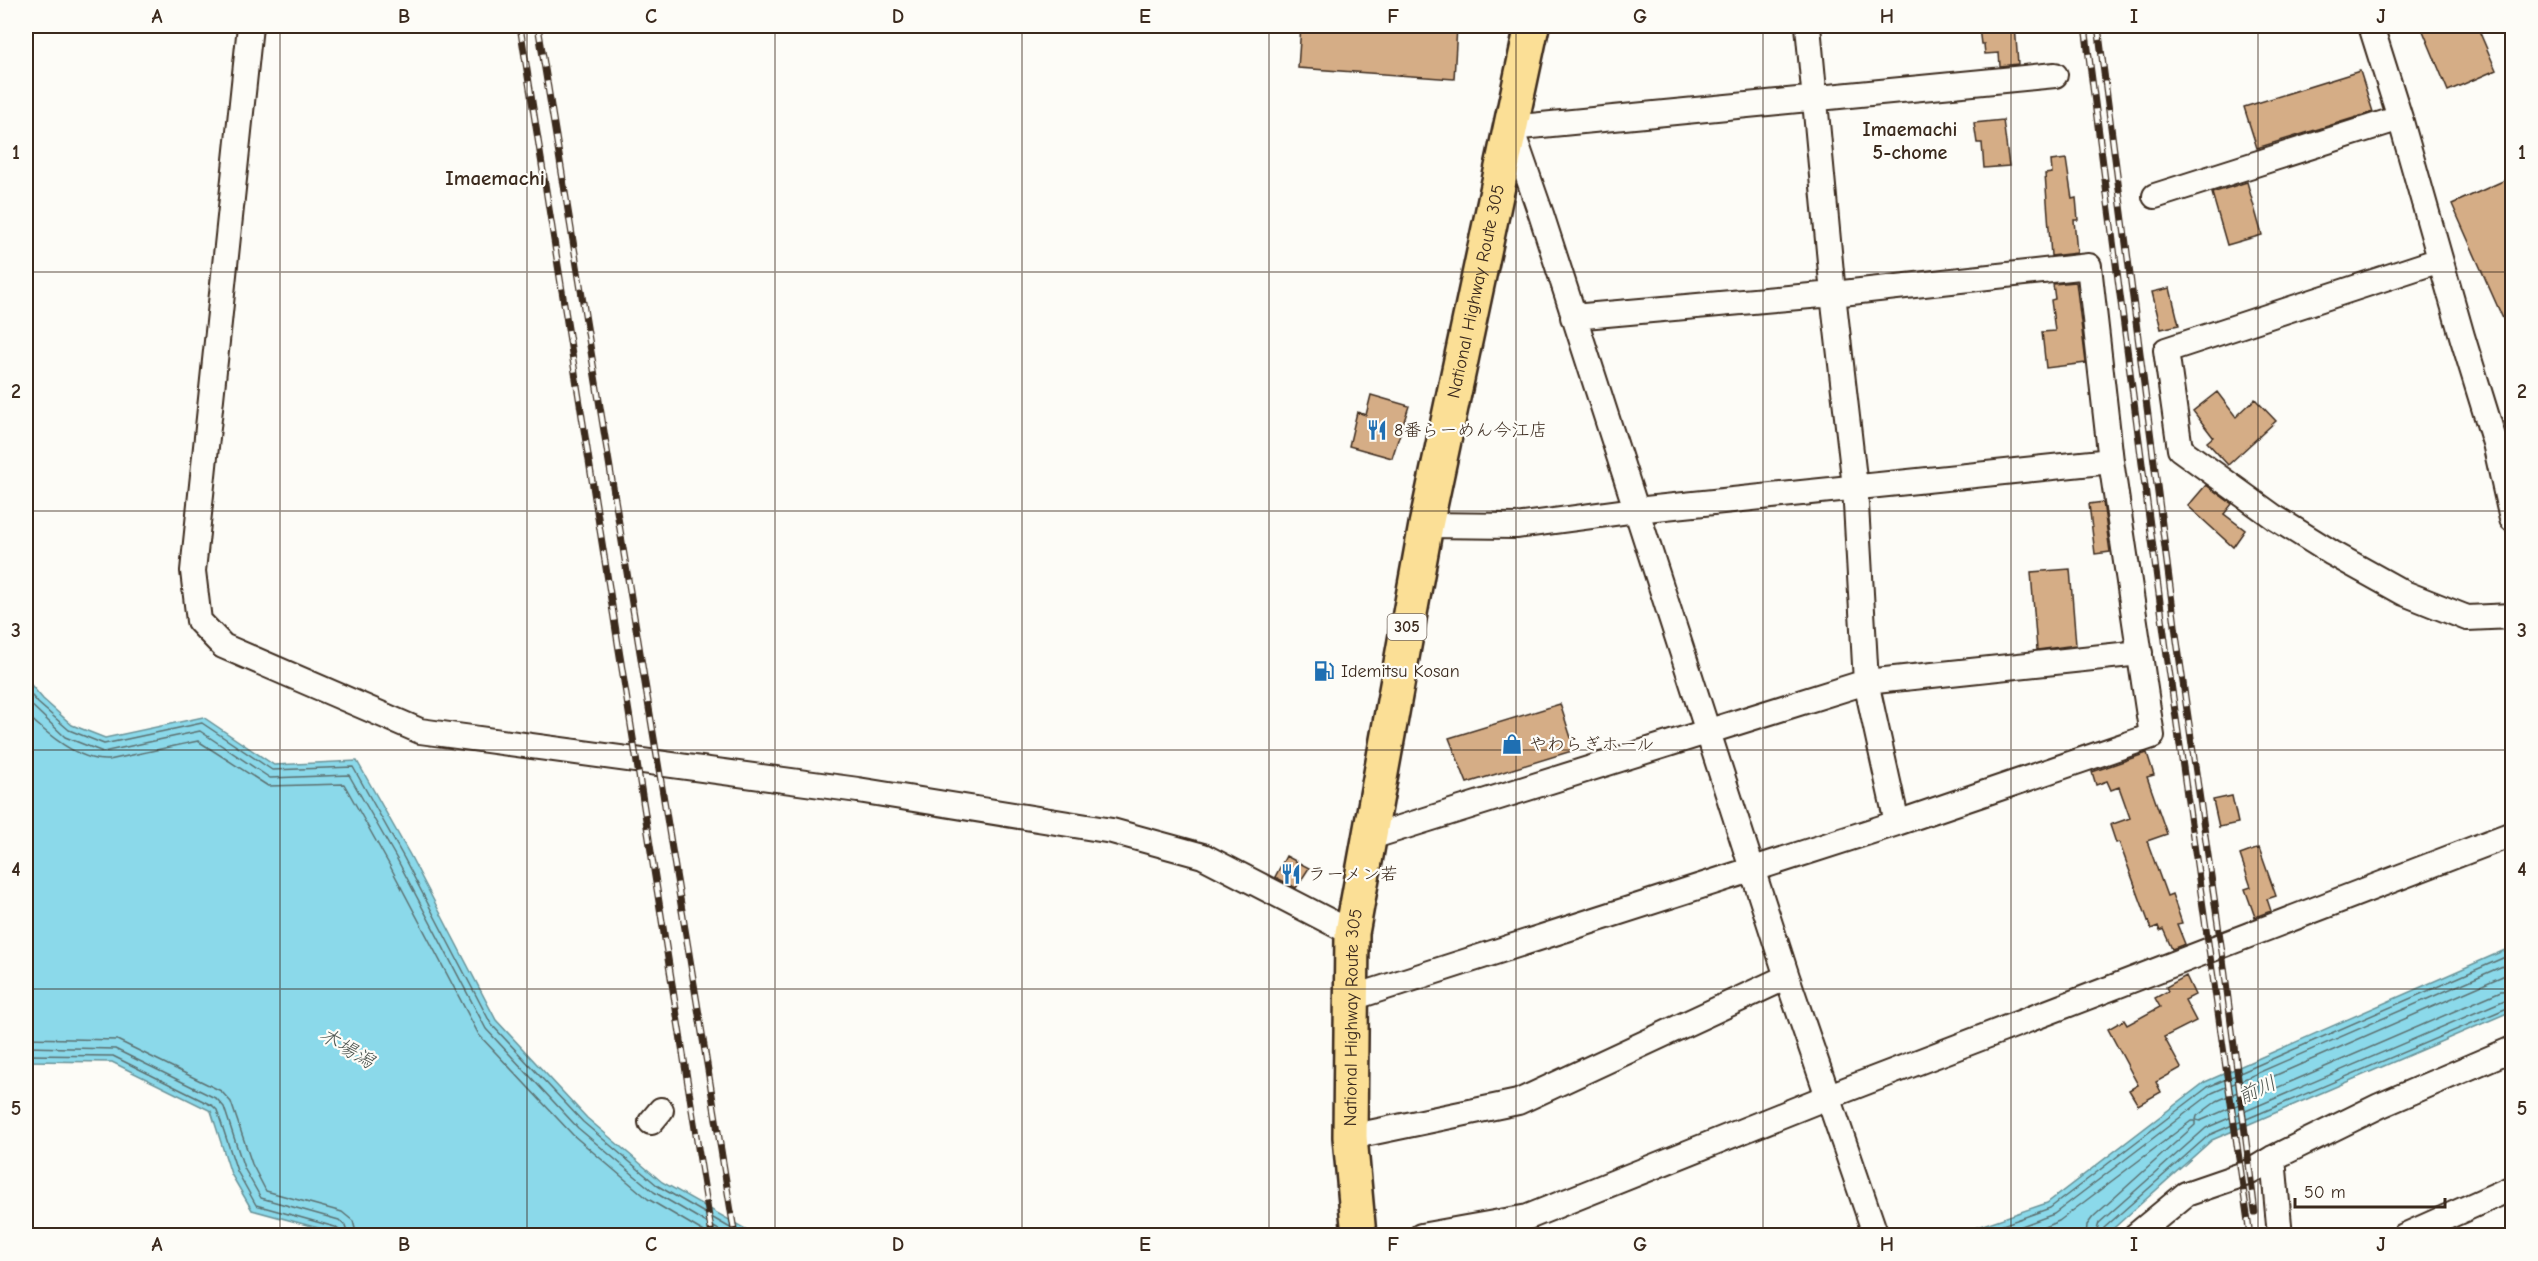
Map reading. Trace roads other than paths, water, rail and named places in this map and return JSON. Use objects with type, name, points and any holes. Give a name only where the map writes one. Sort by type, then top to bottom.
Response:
[{"type":"highway","name":"National Highway Route 305","points":[[1359,1236],[1350,1137],[1352,933],[1426,525],[1532,26]]},
{"type":"street","points":[[250,26],[193,572],[199,621],[223,646],[420,731],[858,790],[1112,831],[1203,856],[1352,933]]},
{"type":"street","points":[[1808,26],[1833,294],[1855,488],[1866,682],[1897,823]]},
{"type":"street","points":[[2371,26],[2400,118],[2462,336],[2504,441],[2512,519]]},
{"type":"street","points":[[1876,1236],[1787,977],[1541,214],[1511,128],[2055,75]]},
{"type":"street","points":[[2155,196],[2400,118]]},
{"type":"street","points":[[2440,260],[2166,350],[2180,449],[2274,517],[2332,553],[2404,593],[2467,618],[2512,616]]},
{"type":"street","points":[[1352,998],[1753,871],[2152,736],[2111,461],[2089,266],[1833,294],[1573,317]]},
{"type":"street","points":[[1426,525],[1516,526],[1636,510],[2111,461]]},
{"type":"street","points":[[1368,837],[1866,682],[2140,653]]},
{"type":"street","points":[[1421,1236],[1528,1217],[1827,1097],[2512,834]]},
{"type":"street","points":[[1350,1137],[1518,1102],[1787,977]]},
{"type":"street","points":[[2135,1236],[2186,1194],[2241,1176],[2272,1158],[2379,1106],[2512,1049]]},
{"type":"street","points":[[2272,1158],[2280,1236]]},
{"type":"street","points":[[2404,1236],[2512,1188]]},
{"type":"water","name":"木場潟","points":[[26,679],[43,699],[72,725],[105,738],[203,717],[274,765],[357,761],[410,855],[496,1020],[587,1118],[662,1182],[756,1235],[344,1235],[252,1210],[231,1174],[211,1111],[112,1062],[26,1061]]},
{"type":"water","name":"前川","points":[[2512,947],[2512,1011],[2212,1140],[2106,1235],[1954,1235],[2047,1203],[2205,1082]]},
{"type":"railway","points":[[520,26],[712,1236]]},
{"type":"railway","points":[[538,26],[735,1236]]},
{"type":"railway","points":[[2085,26],[2166,648],[2250,1236]]},
{"type":"railway","points":[[2098,26],[2177,641],[2223,959],[2255,1212]]},
{"type":"place","name":"8番らーめん今江店","points":[[1377,430]]},
{"type":"place","name":"Idemitsu Kosan","points":[[1324,671]]},
{"type":"place","name":"やわらぎホール","points":[[1512,744]]},
{"type":"place","name":"ラーメン若","points":[[1291,874]]},
{"type":"district","name":"Imaemachi 5-chome","points":[[1910,140]]},
{"type":"district","name":"Imaemachi","points":[[495,178]]}]
